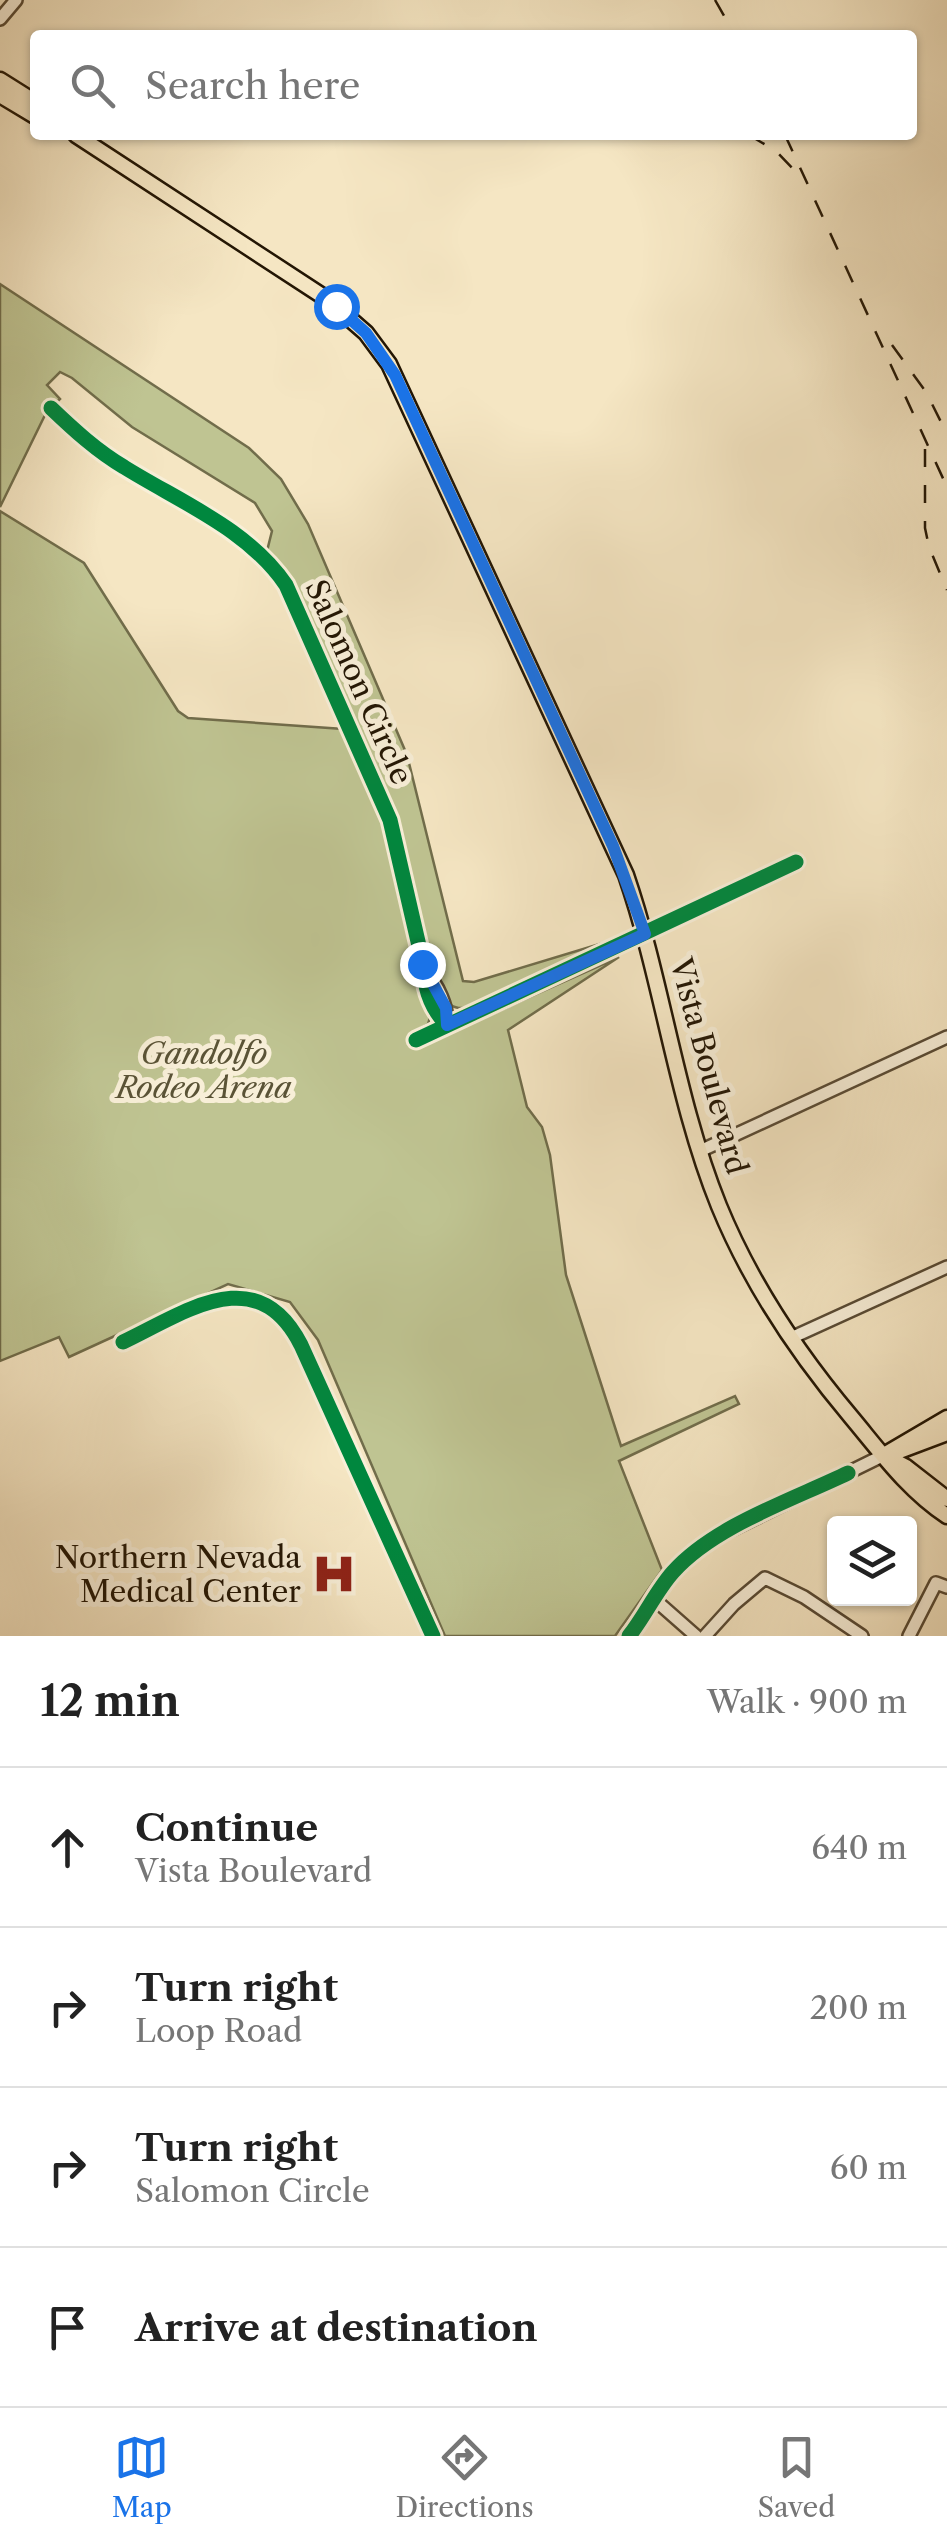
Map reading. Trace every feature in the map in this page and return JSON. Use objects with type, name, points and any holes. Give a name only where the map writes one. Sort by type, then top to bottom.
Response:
[{"type":"main road","points":[[0,80],[30,99]]},
{"type":"main road","points":[[0,95],[30,113]]},
{"type":"main road","name":"Vista Boulevard","points":[[83,140],[327,299],[366,333],[381,353],[414,413],[613,846],[645,934],[700,1151],[736,1244],[790,1338],[832,1394],[896,1474],[947,1516]]},
{"type":"main road","points":[[884,1455],[947,1418]]},
{"type":"main road","points":[[884,1455],[947,1433]]},
{"type":"main road","name":"Vista Boulevard","points":[[884,1455],[906,1467],[947,1500]]},
{"type":"street","points":[[0,19],[16,0]]},
{"type":"street","name":"Salomon Circle","points":[[52,408],[108,457],[245,541],[269,562],[286,585],[390,820],[426,988],[447,1025]]},
{"type":"street","points":[[416,1040],[796,862]]},
{"type":"street","points":[[700,1151],[947,1036]]},
{"type":"street","points":[[790,1338],[947,1267]]},
{"type":"street","points":[[123,1342],[224,1298],[257,1300],[282,1316],[301,1345],[433,1636]]},
{"type":"street","points":[[629,1636],[672,1573],[709,1542],[884,1455]]},
{"type":"street","points":[[705,1636],[765,1578],[804,1597],[856,1634]]},
{"type":"street","points":[[909,1636],[936,1583],[947,1587]]},
{"type":"street","points":[[654,1598],[696,1636]]},
{"type":"green space","points":[[0,284],[249,448],[281,479],[308,524],[407,755],[463,981],[474,982],[603,943],[466,1008],[451,1005],[442,993],[426,944],[393,806],[296,589],[267,551],[272,531],[255,503],[132,427],[60,372],[47,385],[60,399],[46,413],[0,507]]},
{"type":"green space","name":"Gandolfo Rodeo Arena","points":[[0,511],[84,563],[178,711],[188,718],[343,729],[387,834],[414,960],[432,1011],[428,1024],[412,1033],[418,1047],[619,957],[508,1030],[527,1107],[542,1127],[550,1155],[566,1275],[621,1446],[735,1396],[739,1404],[619,1461],[662,1570],[615,1636],[445,1636],[318,1340],[290,1302],[228,1284],[69,1357],[59,1337],[0,1361]]},
{"type":"railway","points":[[715,0],[732,30]]},
{"type":"railway","points":[[757,140],[776,151],[796,172]]},
{"type":"railway","points":[[787,140],[947,487]]},
{"type":"railway","points":[[892,345],[926,392],[947,434]]},
{"type":"railway","points":[[925,449],[925,528],[947,590]]},
{"type":"cycle path","points":[[51,408],[114,461],[233,532],[286,585],[390,820],[428,994],[447,1025]]},
{"type":"cycle path","points":[[416,1040],[796,862]]},
{"type":"cycle path","points":[[123,1342],[195,1307],[219,1300],[242,1298],[263,1304],[283,1319],[301,1345],[433,1636]]},
{"type":"cycle path","points":[[629,1636],[673,1572],[710,1541],[755,1515],[848,1473]]},
{"type":"place","name":"Northern Nevada Medical Center","points":[[334,1574]]},
{"type":"route","points":[[336,306],[366,333],[395,375],[626,875],[645,934],[447,1025],[446,1008],[422,964]]}]
